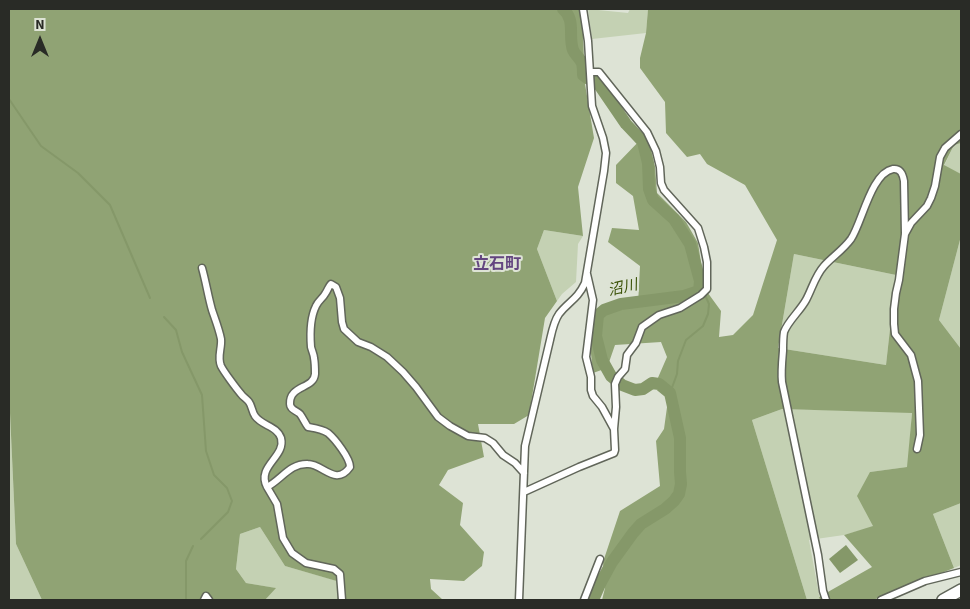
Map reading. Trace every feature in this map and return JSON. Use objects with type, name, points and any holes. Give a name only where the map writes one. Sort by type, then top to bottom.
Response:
[{"type":"highway","points":[[943,600],[961,590]]},
{"type":"street","points":[[519,600],[525,446],[555,322],[559,314],[581,291],[587,273],[606,153],[592,106],[588,41],[583,9]]},
{"type":"street","points":[[524,492],[579,467],[614,454],[615,384],[625,368],[627,355],[636,343],[642,327],[659,315],[680,308],[707,289],[707,262],[698,228],[664,190],[661,183],[656,151],[647,132],[599,72],[590,72]]},
{"type":"street","points":[[905,234],[911,223],[923,211],[931,198],[940,158],[945,148],[961,134]]},
{"type":"street","points":[[826,600],[782,382],[781,368],[785,332],[824,266],[851,240],[880,177],[892,169],[899,170],[902,173],[904,181],[905,234],[894,308],[894,329],[895,334],[911,355],[918,381],[920,435],[917,449]]},
{"type":"street","points":[[202,268],[222,344],[219,356],[220,365],[249,402],[254,416],[272,427],[281,437],[282,445],[280,452],[270,463],[264,482],[277,504],[283,538],[292,553],[306,563],[334,569],[340,574],[342,600]]},
{"type":"street","points":[[587,273],[593,300],[586,357],[591,377],[591,390],[614,429]]},
{"type":"street","points":[[267,486],[298,465],[318,466],[334,475],[341,475],[350,467],[348,457],[328,433],[308,427],[298,412],[292,410],[290,406],[290,401],[295,391],[311,383],[314,379],[311,319],[317,304],[331,284],[336,286],[340,298],[344,329],[358,342],[371,347],[387,357],[416,387],[438,417],[468,436],[484,438],[493,443],[524,473]]},
{"type":"street","points":[[584,600],[600,559]]},
{"type":"street","points":[[882,600],[925,581],[961,572]]},
{"type":"street","points":[[204,600],[206,596],[209,600]]},
{"type":"shaded area","points":[[9,9],[582,9],[585,84],[594,138],[578,187],[583,236],[544,230],[537,249],[557,301],[545,318],[529,415],[514,424],[478,424],[484,457],[448,470],[439,485],[463,503],[460,525],[484,552],[482,566],[464,581],[430,579],[431,589],[443,600],[337,600],[340,582],[285,566],[260,527],[240,534],[236,569],[246,583],[276,588],[265,600],[42,600],[16,544],[9,412]]},
{"type":"shaded area","points":[[588,9],[628,13],[630,9],[648,9],[646,33],[592,39]]},
{"type":"shaded area","points":[[648,9],[961,9],[961,143],[954,145],[944,165],[961,174],[961,236],[939,320],[961,349],[961,503],[933,514],[954,568],[873,600],[820,600],[819,597],[872,567],[844,535],[873,526],[857,496],[870,472],[907,467],[912,413],[782,409],[752,420],[807,600],[602,600],[605,588],[603,562],[620,511],[660,486],[656,441],[664,429],[668,400],[657,380],[667,357],[661,342],[615,345],[607,368],[593,373],[590,344],[593,317],[638,305],[640,266],[608,242],[612,228],[639,230],[633,196],[616,183],[616,165],[643,137],[655,166],[657,193],[686,222],[698,243],[705,289],[721,311],[719,337],[733,335],[753,315],[777,240],[745,185],[707,164],[700,154],[687,157],[666,133],[665,102],[640,68],[640,58],[646,33]],"holes":[[[794,254],[896,275],[886,365],[778,348]]]},
{"type":"shaded area","points":[[961,143],[961,174],[944,166],[954,145]]},
{"type":"shaded area","points":[[544,230],[583,236],[578,244],[576,282],[557,301],[537,249]]},
{"type":"shaded area","points":[[961,236],[961,349],[939,320]]},
{"type":"shaded area","points":[[794,254],[896,275],[886,365],[778,348]]},
{"type":"shaded area","points":[[782,409],[912,412],[908,467],[870,472],[873,527],[844,535],[809,540],[820,600],[807,600],[752,420]]},
{"type":"shaded area","points":[[9,412],[16,544],[42,600],[9,600]]},
{"type":"shaded area","points":[[961,503],[961,565],[954,568],[933,514]]},
{"type":"shaded area","points":[[260,527],[285,566],[341,582],[337,600],[265,600],[275,588],[246,583],[236,569],[240,534]]},
{"type":"shaded area","points":[[846,545],[858,560],[840,573],[829,559]]},
{"type":"waterway","name":"沼川","points":[[563,9],[571,23],[572,45],[574,52],[582,63],[583,75],[598,83],[626,124],[643,142],[648,163],[649,189],[653,200],[674,219],[690,244],[700,281],[699,291],[684,296],[621,304],[604,310],[598,315],[596,336],[602,360],[611,376],[622,385],[635,390],[643,389],[652,383],[659,384],[670,393],[680,438],[681,484],[679,494],[674,501],[641,524],[633,533],[612,562],[593,600]]},
{"type":"waterway","points":[[9,99],[41,146],[78,173],[110,205],[150,298]]},
{"type":"waterway","points":[[670,393],[677,374],[678,361],[686,340],[703,326],[708,314],[709,304],[705,295]]},
{"type":"waterway","points":[[164,317],[176,330],[182,352],[202,395],[206,451],[214,475],[227,488],[232,501],[228,512],[201,539]]},
{"type":"waterway","points":[[186,600],[186,561],[193,546]]},
{"type":"district","name":"立石町","points":[[497,265]]}]
